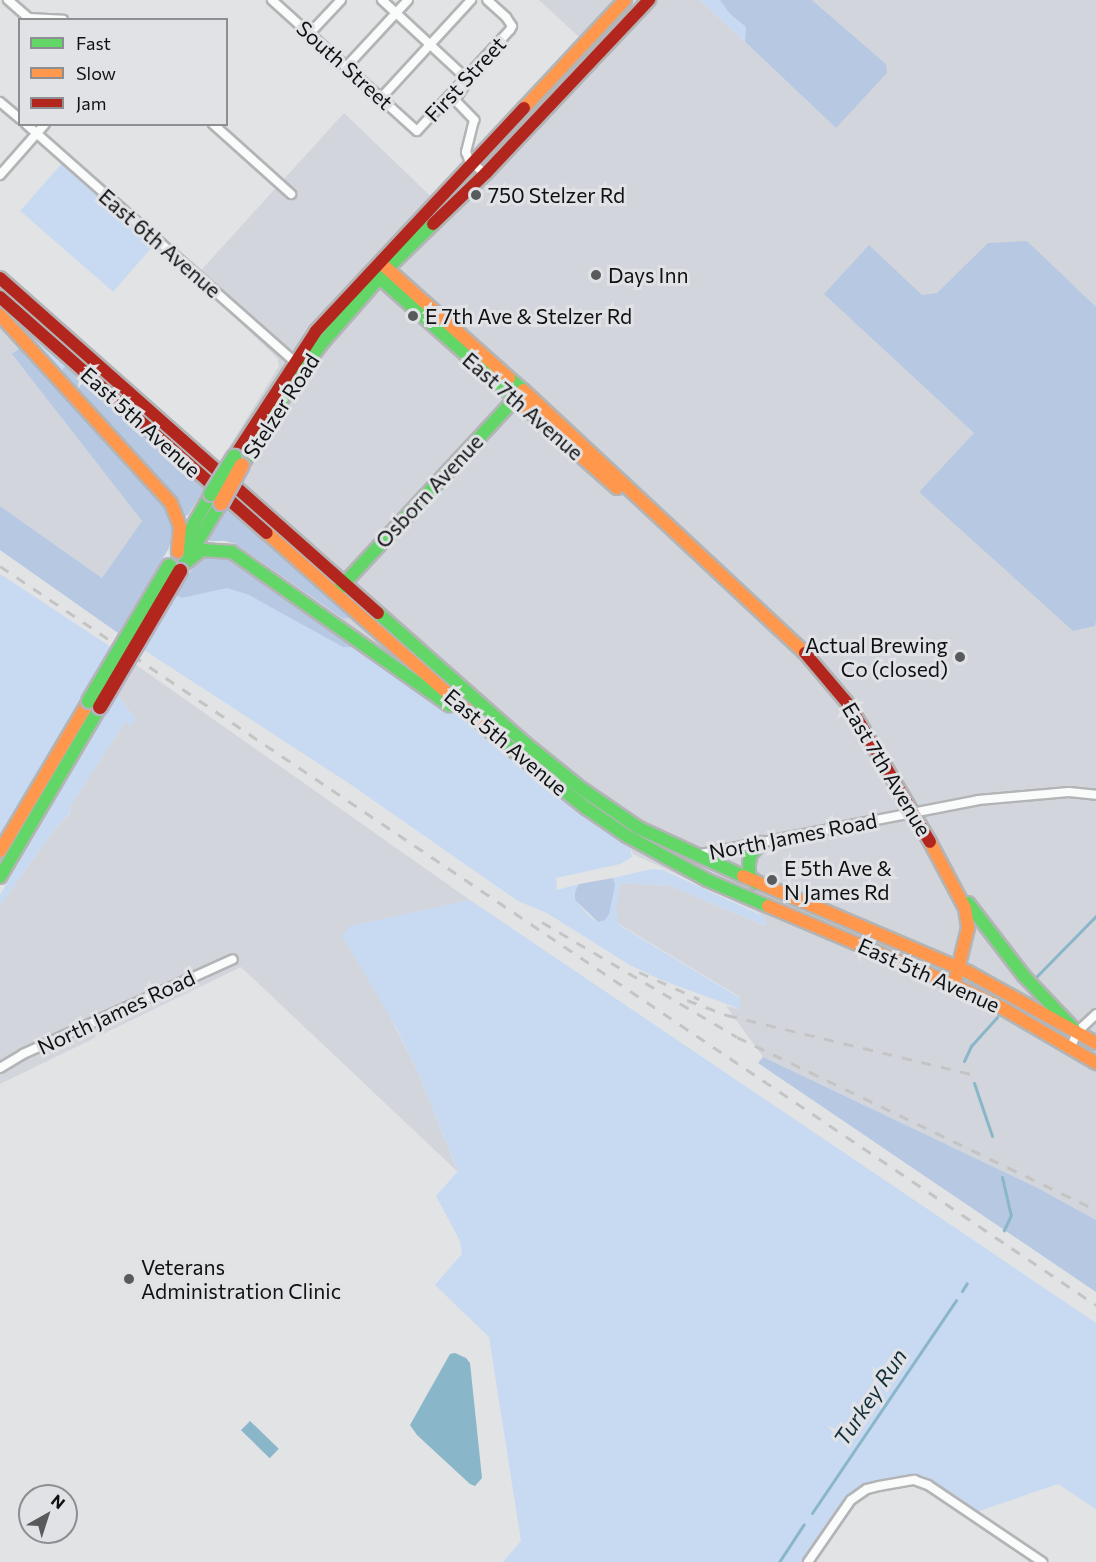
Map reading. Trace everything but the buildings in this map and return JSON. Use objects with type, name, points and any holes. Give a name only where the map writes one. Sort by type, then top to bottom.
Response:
[{"type":"main road","name":"Stelzer Road","points":[[238,461],[303,368],[379,269],[472,163],[625,0]]},
{"type":"main road","name":"Stelzer Road","points":[[0,851],[94,704],[238,461],[294,361],[316,331],[379,269],[409,247],[485,174],[649,0]]},
{"type":"main road","points":[[409,247],[403,257],[404,270],[412,288],[426,303]]},
{"type":"main road","name":"East 7th Avenue","points":[[379,269],[426,303],[519,394]]},
{"type":"main road","name":"East 7th Avenue","points":[[379,269],[679,537],[797,644],[823,671],[862,722],[955,885],[965,908],[969,923],[954,985]]},
{"type":"main road","name":"East 5th Avenue","points":[[0,278],[553,768],[639,828],[756,883],[958,967],[1096,1043]]},
{"type":"main road","name":"East 5th Avenue","points":[[0,297],[523,760],[594,814],[669,860],[765,906],[881,952],[954,985],[1004,1009],[1096,1063]]},
{"type":"main road","points":[[0,315],[169,500],[180,527],[178,563]]},
{"type":"main road","name":"Osborn Avenue","points":[[335,593],[519,394]]},
{"type":"main road","points":[[178,563],[202,550],[217,549],[232,552],[434,693],[523,760]]},
{"type":"main road","name":"Stelzer Road","points":[[0,878],[94,704]]},
{"type":"main road","points":[[756,883],[749,875],[749,863],[751,854],[761,843]]},
{"type":"main road","name":"East 7th Avenue","points":[[955,885],[1001,949],[1077,1032]]},
{"type":"street","points":[[8,0],[29,18]]},
{"type":"street","name":"South Street","points":[[272,0],[417,131]]},
{"type":"street","points":[[310,33],[341,0]]},
{"type":"street","points":[[382,0],[466,78],[468,83],[455,100],[474,120],[466,144],[466,152],[472,163],[485,174]]},
{"type":"street","points":[[346,67],[408,0]]},
{"type":"street","points":[[381,98],[471,0]]},
{"type":"street","name":"First Street","points":[[417,131],[512,26],[487,0]]},
{"type":"street","points":[[0,102],[18,117]]},
{"type":"street","name":"East 6th Avenue","points":[[28,126],[294,361]]},
{"type":"street","points":[[0,175],[43,126]]},
{"type":"street","points":[[215,126],[291,194]]},
{"type":"street","name":"North James Road","points":[[669,860],[1011,795],[1068,792],[1096,795]]},
{"type":"street","name":"North James Road","points":[[0,1068],[34,1049],[233,958]]},
{"type":"street","points":[[1071,1047],[1077,1032],[1096,1014]]},
{"type":"street","points":[[808,1562],[851,1500],[879,1485],[914,1480],[928,1485],[1042,1562]]},
{"type":"shaded area","points":[[539,0],[700,0],[836,128],[886,64],[812,0],[1096,0],[1096,1220],[1036,1187],[763,1057],[726,1006],[740,1009],[740,997],[619,924],[615,907],[621,883],[670,886],[765,926],[759,913],[633,854],[629,843],[532,778],[467,722],[338,629],[343,619],[349,618],[350,613],[227,508],[219,463],[279,366],[277,358],[194,278],[344,113],[441,206],[592,49]]},
{"type":"shaded area","points":[[700,0],[720,0],[730,14],[746,27],[745,42]]},
{"type":"shaded area","points":[[720,0],[812,0],[886,64],[887,73],[836,128],[745,42],[746,27],[730,14]]},
{"type":"shaded area","points":[[63,162],[156,243],[113,292],[20,211]]},
{"type":"shaded area","points":[[1027,241],[1096,307],[1096,620],[1095,626],[1073,631],[919,492],[974,433],[824,294],[869,245],[922,295],[937,293],[988,243]]},
{"type":"shaded area","points":[[0,305],[31,340],[13,354],[142,521],[102,578],[0,506]]},
{"type":"shaded area","points":[[8,314],[68,365],[63,368],[62,373]]},
{"type":"shaded area","points":[[23,346],[163,502],[170,514],[173,531],[169,548],[118,633],[0,550],[0,506],[102,578],[142,521],[12,354]]},
{"type":"shaded area","points":[[68,365],[206,486],[188,515],[185,516],[165,485],[62,373],[63,368]]},
{"type":"shaded area","points":[[227,508],[350,613],[349,618],[343,619],[236,544],[210,541],[208,539]]},
{"type":"shaded area","points":[[218,555],[231,558],[356,647],[343,647],[249,595],[227,588],[182,598],[176,595],[195,564],[203,558]]},
{"type":"shaded area","points":[[0,574],[111,647],[0,837]]},
{"type":"shaded area","points":[[227,588],[249,595],[356,647],[436,697],[532,778],[630,844],[632,857],[620,864],[556,878],[557,890],[579,884],[575,900],[590,917],[598,922],[615,885],[613,878],[652,869],[663,870],[765,917],[766,926],[670,886],[621,883],[616,907],[619,925],[740,998],[740,1009],[659,979],[628,964],[547,913],[518,901],[350,784],[144,650],[176,595],[182,598]]},
{"type":"shaded area","points":[[135,664],[470,900],[351,926],[382,1001],[417,1070],[458,1172],[241,967],[0,1084],[0,906],[53,831],[70,814],[71,805],[125,722],[136,719],[117,694]]},
{"type":"shaded area","points":[[117,694],[136,719],[131,726],[125,722],[71,805],[70,813],[53,831],[0,906],[0,895]]},
{"type":"shaded area","points":[[613,878],[615,885],[609,914],[605,920],[598,922],[575,900],[575,892],[579,884]]},
{"type":"shaded area","points":[[470,900],[1096,1323],[1096,1509],[1058,1484],[970,1514],[914,1480],[859,1494],[808,1562],[503,1562],[521,1541],[489,1337],[435,1285],[462,1254],[460,1241],[436,1196],[458,1171],[417,1070],[396,1027],[342,936],[350,926]]},
{"type":"shaded area","points":[[763,1057],[1036,1187],[1096,1220],[1096,1292],[758,1063]]},
{"type":"shaded area","points":[[455,1353],[466,1358],[470,1363],[482,1478],[475,1486],[417,1435],[410,1425],[450,1354]]},
{"type":"shaded area","points":[[250,1421],[279,1449],[270,1458],[241,1430]]},
{"type":"waterway","name":"Turkey Run","points":[[1036,977],[1096,916]]},
{"type":"waterway","name":"Turkey Run","points":[[964,1061],[971,1046],[997,1017]]},
{"type":"waterway","name":"Turkey Run","points":[[974,1083],[992,1136]]},
{"type":"waterway","name":"Turkey Run","points":[[1002,1177],[1011,1215],[1004,1230]]},
{"type":"waterway","name":"Turkey Run","points":[[962,1291],[967,1283]]},
{"type":"waterway","name":"Turkey Run","points":[[812,1513],[956,1300]]},
{"type":"waterway","name":"Turkey Run","points":[[779,1562],[804,1524]]},
{"type":"railway","points":[[0,566],[1096,1305]]},
{"type":"railway","points":[[542,922],[737,1037],[1096,1210]]},
{"type":"railway","points":[[639,972],[699,999]]},
{"type":"railway","points":[[687,1000],[727,1015],[975,1075]]},
{"type":"traffic: fast","points":[[242,465],[293,382],[323,342],[388,268],[433,224]]},
{"type":"traffic: fast","points":[[373,272],[515,398]]},
{"type":"traffic: fast","points":[[339,589],[523,390],[509,378]]},
{"type":"traffic: fast","points":[[211,494],[234,457]]},
{"type":"traffic: fast","points":[[181,547],[211,494]]},
{"type":"traffic: fast","points":[[189,556],[221,503]]},
{"type":"traffic: fast","points":[[184,564],[202,550],[232,552],[449,705]]},
{"type":"traffic: fast","points":[[89,701],[169,566]]},
{"type":"traffic: fast","points":[[378,613],[526,744],[582,789],[639,828],[743,876]]},
{"type":"traffic: fast","points":[[0,877],[100,707]]},
{"type":"traffic: fast","points":[[499,739],[586,808],[627,836],[707,880],[768,906]]},
{"type":"traffic: fast","points":[[756,883],[749,875],[749,863],[751,854],[761,843]]},
{"type":"traffic: fast","points":[[968,903],[1024,976],[1074,1029]]},
{"type":"traffic: slow","points":[[524,108],[625,0]]},
{"type":"traffic: slow","points":[[382,264],[509,378]]},
{"type":"traffic: slow","points":[[0,315],[171,503],[180,527],[178,552]]},
{"type":"traffic: slow","points":[[523,390],[805,653]]},
{"type":"traffic: slow","points":[[515,398],[617,488]]},
{"type":"traffic: slow","points":[[221,503],[242,465]]},
{"type":"traffic: slow","points":[[267,533],[499,739]]},
{"type":"traffic: slow","points":[[0,851],[89,701]]},
{"type":"traffic: slow","points":[[930,842],[965,908],[968,928],[954,985]]},
{"type":"traffic: slow","points":[[743,876],[968,972],[1096,1043]]},
{"type":"traffic: slow","points":[[768,906],[954,985],[1004,1009],[1096,1063]]},
{"type":"traffic: jam","points":[[433,224],[486,173],[649,0]]},
{"type":"traffic: jam","points":[[234,457],[316,331],[524,108]]},
{"type":"traffic: jam","points":[[0,278],[378,613]]},
{"type":"traffic: jam","points":[[0,297],[267,533]]},
{"type":"traffic: jam","points":[[100,707],[180,571]]},
{"type":"traffic: jam","points":[[805,653],[849,705],[930,842]]},
{"type":"place","name":"750 Stelzer Rd","points":[[476,195]]},
{"type":"place","name":"Days Inn","points":[[596,275]]},
{"type":"place","name":"E 7th Ave & Stelzer Rd","points":[[413,316]]},
{"type":"place","name":"Actual Brewing Co (closed)","points":[[960,657]]},
{"type":"place","name":"E 5th Ave & N James Rd","points":[[772,880]]},
{"type":"place","name":"Veterans Administration Clinic","points":[[129,1279]]}]
